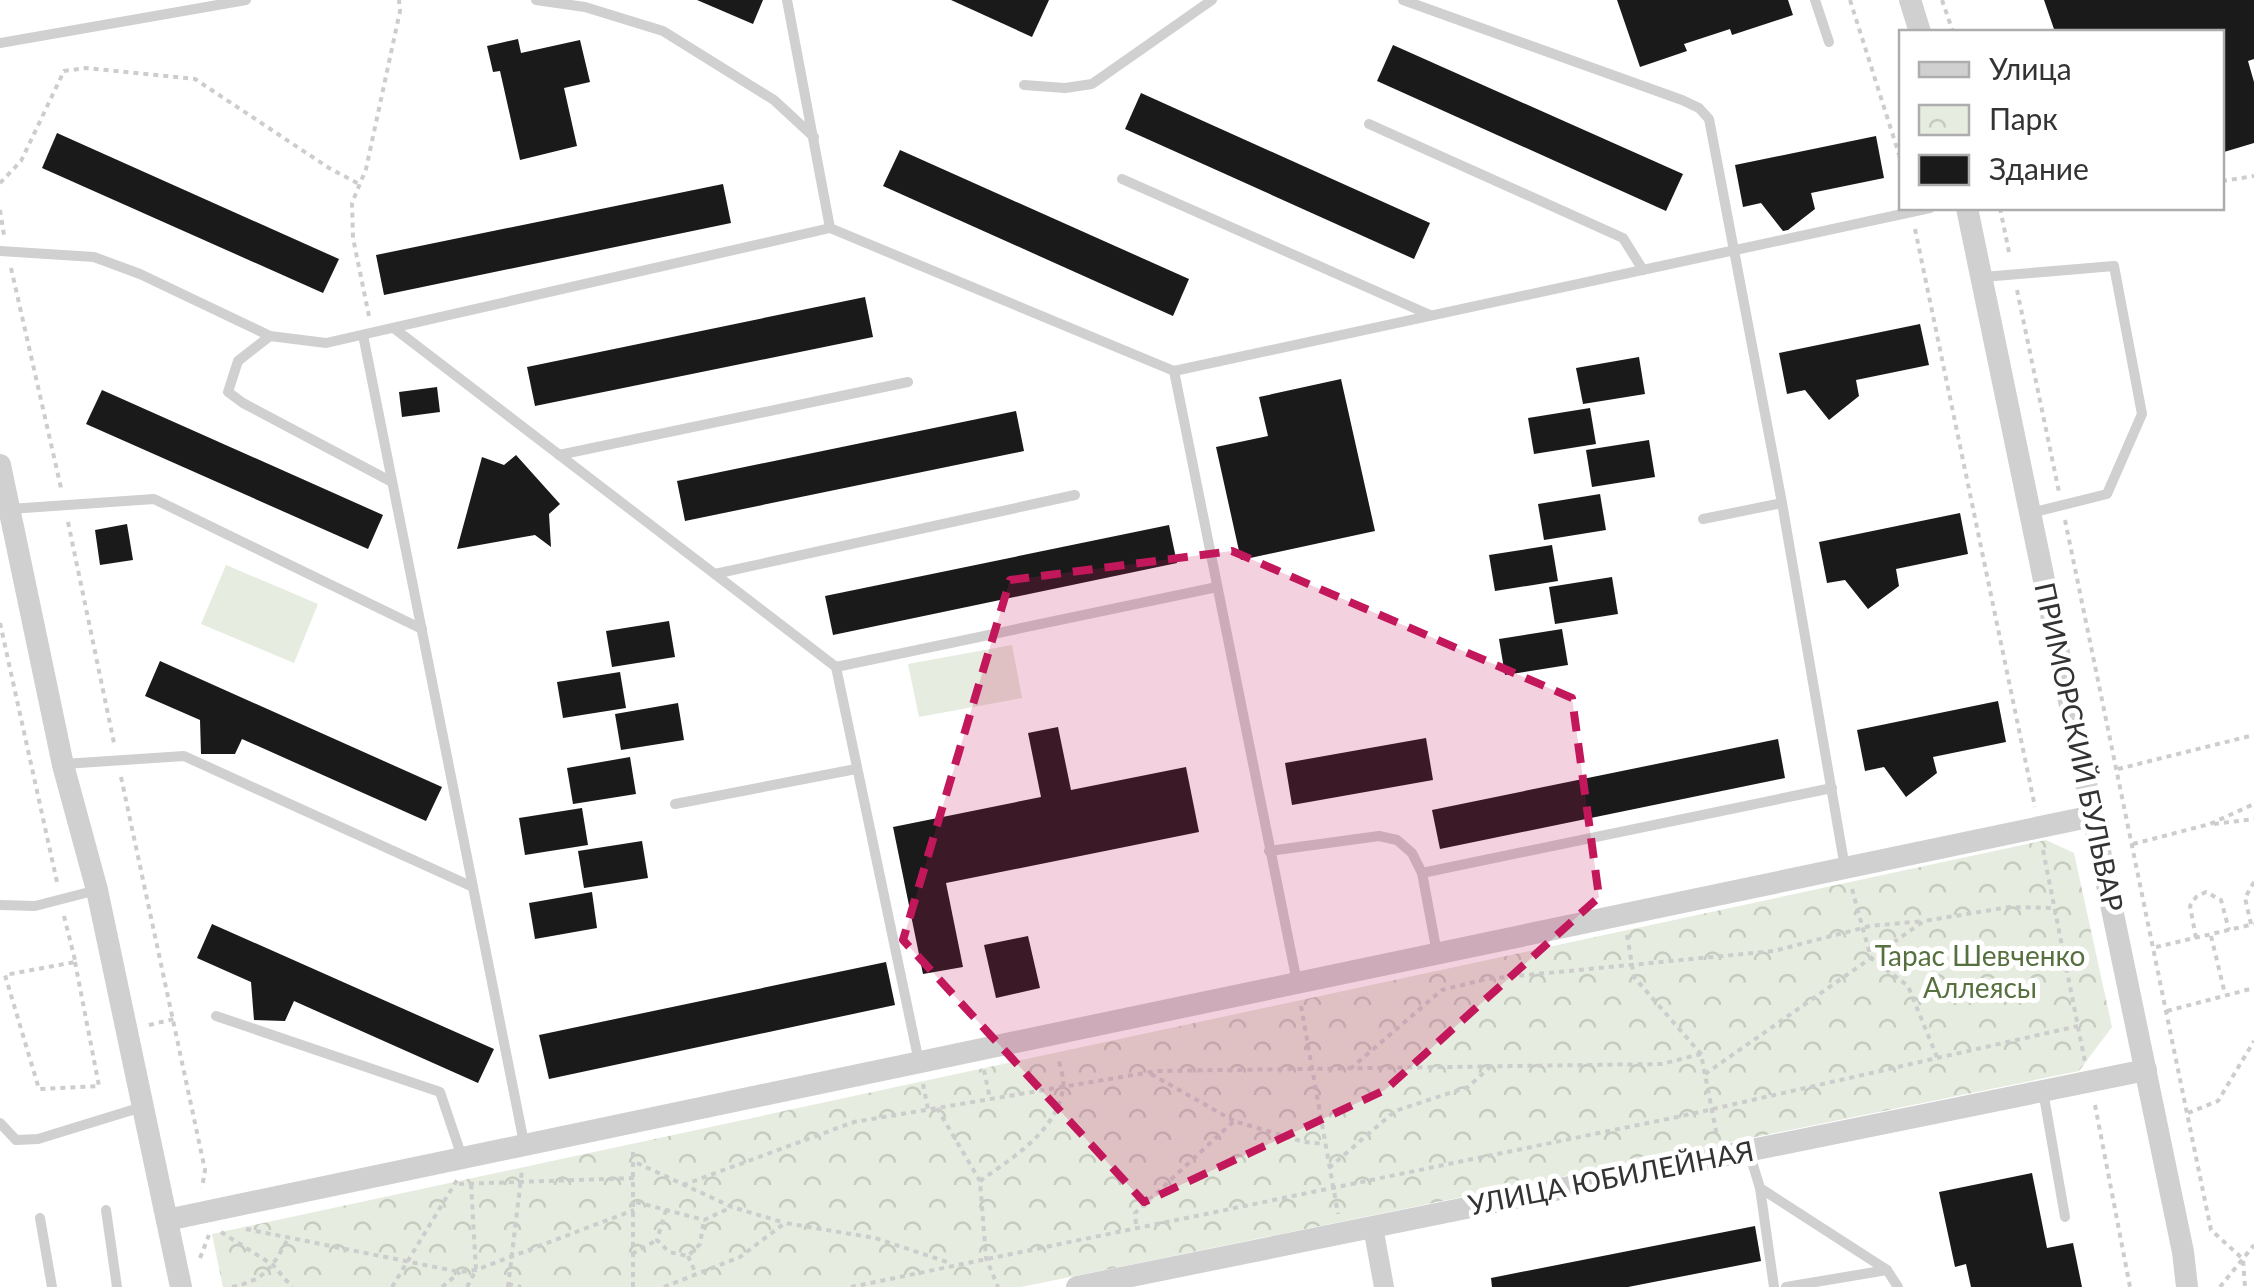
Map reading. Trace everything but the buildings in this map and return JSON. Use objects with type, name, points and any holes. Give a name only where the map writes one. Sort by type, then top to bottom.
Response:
[{"type":"street","points":[[1910,0],[1919,30]]},
{"type":"street","name":"ПРИМОРСКИЙ БУЛЬВАР","points":[[1966,210],[2146,1070],[2183,1252],[2186,1287]]},
{"type":"street","points":[[0,466],[64,764],[98,890],[181,1287]]},
{"type":"street","points":[[167,1220],[626,1124],[920,1068],[1298,983],[2093,816]]},
{"type":"street","name":"УЛИЦА ЮБИЛЕЙНАЯ","points":[[1076,1287],[2146,1070]]},
{"type":"street","points":[[1372,1227],[1384,1287]]},
{"type":"lane","points":[[0,43],[246,0]]},
{"type":"lane","points":[[536,0],[585,7],[662,31],[774,100],[814,137]]},
{"type":"lane","points":[[787,0],[830,228]]},
{"type":"lane","points":[[1024,86],[1065,88],[1092,84],[1212,0]]},
{"type":"lane","points":[[1402,0],[1699,108],[1709,119],[1782,503],[1845,868]]},
{"type":"lane","points":[[1815,0],[1829,42]]},
{"type":"lane","points":[[1370,124],[1623,238],[1642,270]]},
{"type":"lane","points":[[1122,179],[1431,316]]},
{"type":"lane","points":[[3,250],[94,257],[140,274],[270,336],[326,343],[830,228],[1174,372],[1920,210]]},
{"type":"lane","points":[[1981,278],[2114,266],[2142,414],[2107,494],[2030,514]]},
{"type":"lane","points":[[395,329],[836,668],[920,1068]]},
{"type":"lane","points":[[363,335],[524,1145]]},
{"type":"lane","points":[[270,336],[238,361],[228,392],[392,482]]},
{"type":"lane","points":[[1174,372],[1298,983]]},
{"type":"lane","points":[[560,455],[908,382]]},
{"type":"lane","points":[[714,574],[1075,495]]},
{"type":"lane","points":[[9,510],[154,499],[422,630]]},
{"type":"lane","points":[[1703,519],[1782,503]]},
{"type":"lane","points":[[836,668],[1218,588]]},
{"type":"lane","points":[[64,764],[184,756],[473,887]]},
{"type":"lane","points":[[676,804],[856,769]]},
{"type":"lane","points":[[1422,873],[1832,788]]},
{"type":"lane","points":[[1269,851],[1379,836],[1397,840],[1412,852],[1422,873],[1437,954]]},
{"type":"lane","points":[[0,905],[35,906],[98,890]]},
{"type":"lane","points":[[216,1016],[440,1092],[462,1158]]},
{"type":"lane","points":[[2042,1090],[2065,1217]]},
{"type":"lane","points":[[0,1123],[16,1140],[38,1139],[144,1106]]},
{"type":"lane","points":[[1749,1150],[1760,1188],[1774,1287]]},
{"type":"lane","points":[[1760,1188],[1887,1270],[1898,1287]]},
{"type":"lane","points":[[106,1210],[117,1287]]},
{"type":"lane","points":[[40,1218],[52,1287]]},
{"type":"lane","points":[[1786,1287],[1887,1270]]},
{"type":"path","points":[[363,335],[370,315],[353,238],[352,203],[366,169],[400,11],[399,0]]},
{"type":"path","points":[[1850,0],[1899,155]]},
{"type":"path","points":[[1942,0],[1952,30]]},
{"type":"path","points":[[0,183],[21,161],[64,71],[86,68],[195,78],[329,168],[360,184]]},
{"type":"path","points":[[2224,182],[2254,176]]},
{"type":"path","points":[[0,210],[3,250],[65,506],[205,1170],[199,1213]]},
{"type":"path","points":[[2000,210],[2211,1230],[2243,1259],[2245,1287]]},
{"type":"path","points":[[1911,212],[2105,1144],[2130,1287]]},
{"type":"path","points":[[0,623],[76,962],[100,1086],[39,1089],[3,973],[76,962]]},
{"type":"path","points":[[2118,769],[2254,735]]},
{"type":"path","points":[[2133,844],[2210,824],[2254,804]]},
{"type":"path","points":[[2210,824],[2254,819]]},
{"type":"path","points":[[1845,868],[1871,958],[1908,986],[1937,1057]]},
{"type":"path","points":[[2154,948],[2252,924],[2246,898],[2254,882]]},
{"type":"path","points":[[2196,938],[2190,906],[2206,892],[2221,900],[2229,930]]},
{"type":"path","points":[[1350,1069],[1442,990],[1486,979],[1774,951],[1864,928],[2010,907],[2054,908]]},
{"type":"path","points":[[1624,915],[1634,976],[1702,1054],[1722,1156]]},
{"type":"path","points":[[1705,1074],[1924,921]]},
{"type":"path","points":[[2211,934],[2225,994]]},
{"type":"path","points":[[1298,983],[1342,1233]]},
{"type":"path","points":[[2167,1012],[2254,988]]},
{"type":"path","points":[[851,1287],[1710,1109],[2078,1026]]},
{"type":"path","points":[[2188,1113],[2218,1101],[2254,1041]]},
{"type":"path","points":[[980,1181],[1028,1145],[1051,1120],[1064,1087],[1057,1052]]},
{"type":"path","points":[[684,1185],[854,1122],[1149,1073],[1662,1064],[1702,1054]]},
{"type":"path","points":[[983,1064],[990,1099]]},
{"type":"path","points":[[1329,1168],[1395,1111],[1468,1087],[1490,1067]]},
{"type":"path","points":[[920,1068],[928,1110]]},
{"type":"path","points":[[1149,1073],[1234,1121],[1304,1142],[1324,1144]]},
{"type":"path","points":[[937,1108],[980,1181],[986,1258],[998,1287]]},
{"type":"path","points":[[1136,1226],[1135,1213],[1234,1121]]},
{"type":"path","points":[[626,1124],[635,1162],[633,1287]]},
{"type":"path","points":[[521,1287],[508,1286],[524,1145]]},
{"type":"path","points":[[392,1287],[456,1184],[462,1158]]},
{"type":"path","points":[[635,1162],[732,1207],[785,1223],[875,1238],[954,1264]]},
{"type":"path","points":[[456,1184],[634,1178]]},
{"type":"path","points":[[467,1287],[476,1270],[471,1183]]},
{"type":"path","points":[[634,1202],[704,1220],[732,1207]]},
{"type":"path","points":[[200,1261],[207,1236],[232,1226],[460,1272],[476,1270],[634,1210]]},
{"type":"path","points":[[632,1254],[657,1240],[666,1210]]},
{"type":"path","points":[[688,1256],[700,1244],[704,1220]]},
{"type":"path","points":[[664,1287],[740,1257],[785,1223]]},
{"type":"path","points":[[219,1231],[274,1265],[292,1287]]},
{"type":"path","points":[[232,1287],[256,1284],[274,1265],[289,1238]]},
{"type":"path","points":[[657,1240],[670,1252],[688,1256]]},
{"type":"path","points":[[2220,1287],[2254,1245]]},
{"type":"path","points":[[688,1256],[696,1274]]},
{"type":"path","points":[[442,1287],[460,1272]]},
{"type":"highlighted area","points":[[1232,551],[1572,698],[1599,897],[1385,1090],[1144,1202],[903,940],[1010,580]]},
{"type":"green space","points":[[226,565],[318,604],[294,663],[201,624]]},
{"type":"green space","points":[[1012,645],[1022,698],[919,717],[908,664]]},
{"type":"green space","name":"Тарас Шевченко Аллеясы","points":[[2046,840],[2074,853],[2112,1027],[2079,1071],[1021,1287],[223,1287],[212,1234]]}]
